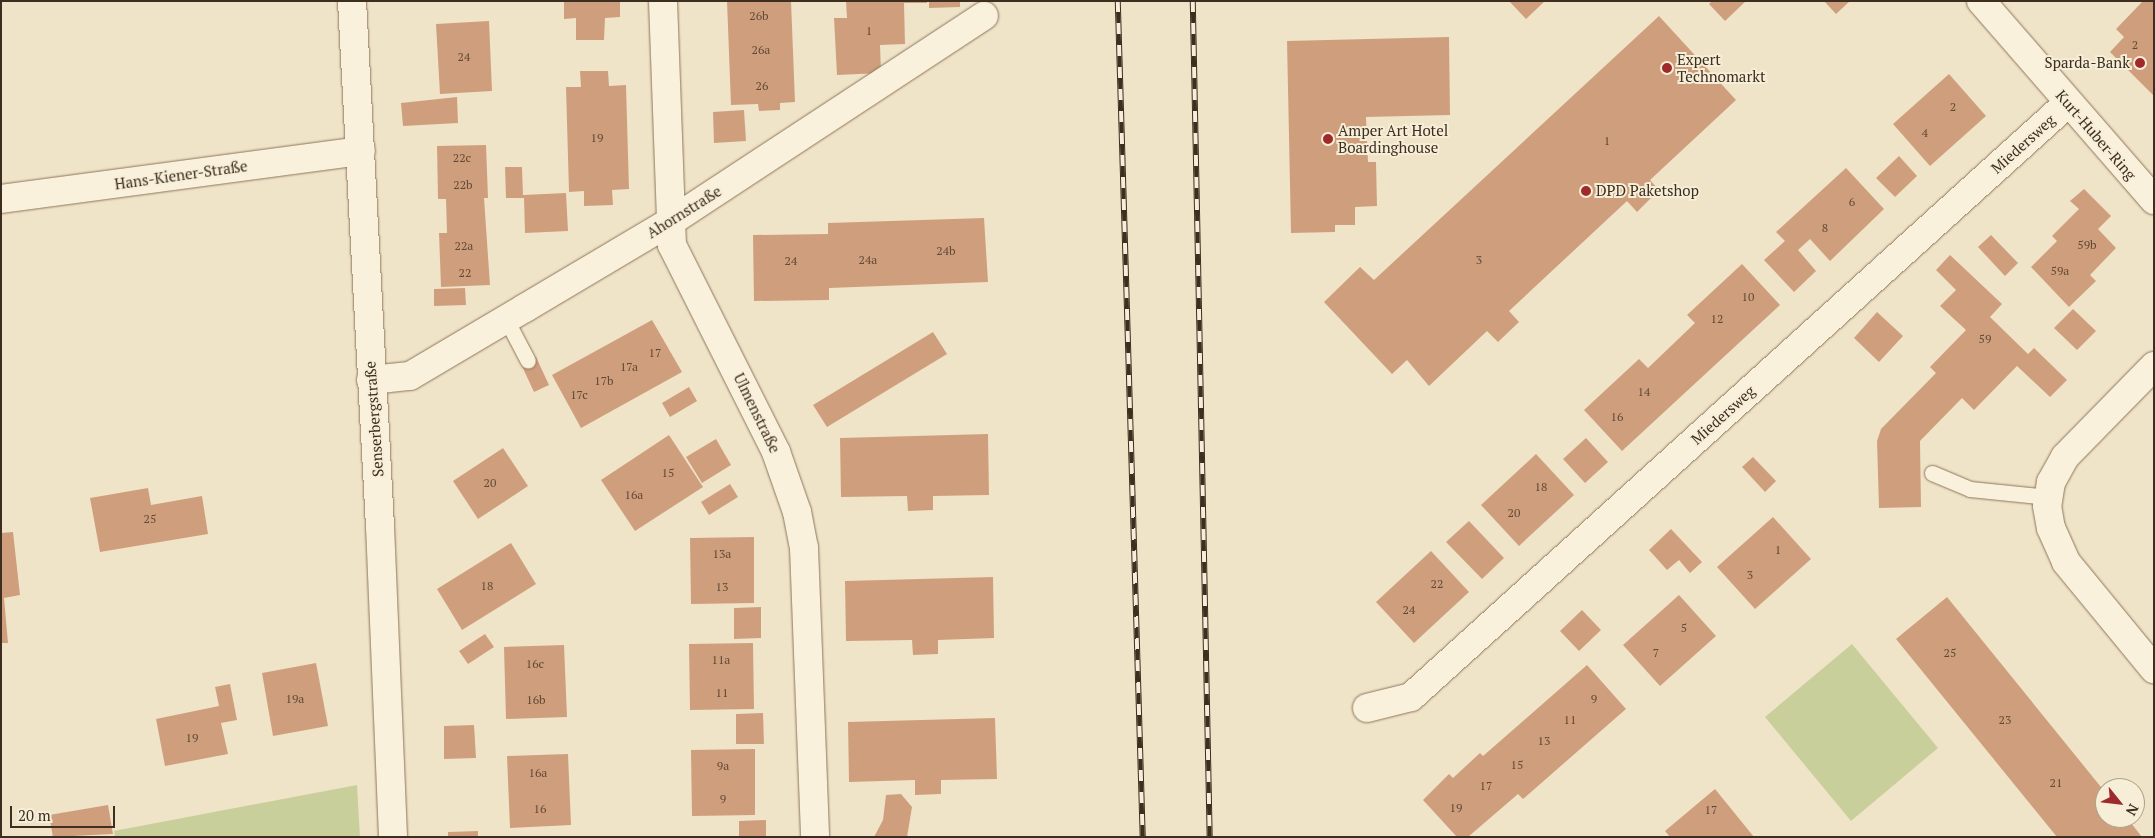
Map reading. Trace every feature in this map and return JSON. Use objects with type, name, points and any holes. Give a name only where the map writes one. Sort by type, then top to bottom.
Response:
[{"type":"street","name":"Senserbergstraße","points":[[352,1],[393,837]]},
{"type":"street","name":"Ulmenstraße","points":[[663,1],[673,220],[672,245],[776,452],[797,512],[804,548],[815,837]]},
{"type":"street","name":"Kurt-Huber-Ring","points":[[1981,1],[2154,200]]},
{"type":"street","name":"Ahornstraße","points":[[371,380],[410,376],[673,220],[984,16]]},
{"type":"street","name":"Miedersweg","points":[[1367,708],[1411,697],[2068,103]]},
{"type":"street","name":"Hans-Kiener-Straße","points":[[1,199],[360,151]]},
{"type":"street","points":[[2154,366],[2065,457],[2051,482],[2047,506],[2051,528],[2066,562],[2154,669]]},
{"type":"lane","points":[[506,319],[528,361]]},
{"type":"lane","points":[[1932,473],[1970,489],[2049,497]]},
{"type":"green space","points":[[1852,644],[1938,748],[1851,821],[1765,717]]},
{"type":"green space","points":[[357,785],[360,837],[115,837],[114,831]]},
{"type":"building","points":[[564,1],[620,1],[620,17],[605,18],[604,40],[576,40],[576,18],[564,19]]},
{"type":"building","points":[[727,1],[791,1],[795,102],[780,103],[780,110],[759,111],[758,104],[731,105]]},
{"type":"building","points":[[846,1],[927,1],[927,3],[904,3],[905,44],[880,45],[881,73],[837,75],[834,18],[847,18]]},
{"type":"building","points":[[929,1],[960,1],[960,7],[929,8]]},
{"type":"building","points":[[1509,1],[1545,1],[1526,19]]},
{"type":"building","points":[[1712,1],[1746,1],[1725,21],[1709,4]]},
{"type":"building","points":[[1824,1],[1850,1],[1836,14]]},
{"type":"building","points":[[2143,1],[2154,1],[2154,96],[2110,52],[2124,37],[2116,29]]},
{"type":"building","points":[[1659,16],[1736,100],[1650,180],[1659,190],[1637,212],[1627,201],[1509,311],[1519,322],[1498,342],[1487,331],[1429,386],[1407,360],[1392,374],[1324,302],[1360,267],[1374,280]]},
{"type":"building","points":[[489,21],[492,91],[440,94],[436,24]]},
{"type":"building","name":"Amper Art Hotel Boardinghouse","points":[[1449,37],[1450,115],[1366,117],[1368,162],[1376,162],[1377,206],[1355,207],[1355,225],[1335,225],[1335,232],[1291,233],[1287,41]]},
{"type":"building","points":[[580,71],[608,71],[609,86],[626,85],[629,189],[612,190],[613,205],[584,206],[584,191],[569,192],[566,87],[581,87]]},
{"type":"building","points":[[1949,74],[1986,116],[1930,166],[1893,124]]},
{"type":"building","points":[[457,97],[458,123],[403,126],[401,103]]},
{"type":"building","points":[[744,110],[746,141],[714,143],[713,112]]},
{"type":"building","points":[[486,145],[488,198],[484,198],[490,285],[441,287],[439,233],[447,233],[446,199],[438,199],[437,146]]},
{"type":"building","points":[[1899,156],[1917,176],[1895,197],[1876,178]]},
{"type":"building","points":[[505,167],[522,167],[523,195],[566,193],[568,231],[525,233],[524,198],[506,198]]},
{"type":"building","points":[[1846,168],[1884,209],[1830,261],[1810,239],[1798,250],[1816,271],[1794,292],[1764,260],[1785,241],[1776,232]]},
{"type":"building","points":[[2084,189],[2111,216],[2098,229],[2116,248],[2090,275],[2096,281],[2069,307],[2031,267],[2057,241],[2052,236],[2079,209],[2070,201]]},
{"type":"building","points":[[984,218],[988,282],[829,288],[829,300],[754,301],[753,235],[828,234],[828,223]]},
{"type":"building","points":[[1991,235],[2018,263],[2005,276],[1978,247]]},
{"type":"building","points":[[1950,255],[2002,304],[1990,317],[2028,354],[2034,348],[2067,380],[2050,397],[2017,366],[1974,410],[1962,398],[1920,441],[1921,507],[1879,508],[1877,441],[1881,429],[1936,373],[1930,367],[1966,330],[1940,306],[1956,290],[1936,270]]},
{"type":"building","points":[[1742,264],[1780,305],[1622,451],[1584,410],[1639,359],[1648,368],[1695,323],[1687,315]]},
{"type":"building","points":[[465,288],[466,305],[434,306],[434,289]]},
{"type":"building","points":[[2073,309],[2096,331],[2077,350],[2054,328]]},
{"type":"building","points":[[1877,312],[1903,336],[1879,362],[1854,338]]},
{"type":"building","points":[[652,320],[682,372],[581,428],[552,375]]},
{"type":"building","points":[[933,332],[947,354],[827,427],[813,405]]},
{"type":"building","points":[[536,357],[549,385],[534,392],[521,364]]},
{"type":"building","points":[[689,387],[697,401],[670,417],[662,403]]},
{"type":"building","points":[[988,434],[989,495],[933,496],[933,510],[908,511],[907,496],[841,497],[840,438]]},
{"type":"building","points":[[669,435],[703,487],[635,531],[601,480]]},
{"type":"building","points":[[1586,438],[1608,462],[1585,483],[1563,459]]},
{"type":"building","points":[[716,439],[731,465],[702,483],[686,457]]},
{"type":"building","points":[[503,448],[528,486],[478,519],[453,481]]},
{"type":"building","points":[[1536,454],[1574,495],[1519,546],[1481,505]]},
{"type":"building","points":[[1753,457],[1776,481],[1765,492],[1742,467]]},
{"type":"building","points":[[730,484],[738,497],[709,515],[701,502]]},
{"type":"building","points":[[148,488],[151,505],[202,496],[208,534],[100,552],[90,498]]},
{"type":"building","points":[[1773,517],[1811,559],[1755,609],[1717,567]]},
{"type":"building","points":[[1469,521],[1504,558],[1482,579],[1446,542]]},
{"type":"building","points":[[1671,529],[1702,562],[1690,573],[1679,560],[1667,570],[1649,550]]},
{"type":"building","points":[[13,532],[20,595],[4,598],[8,643],[1,643],[1,533]]},
{"type":"building","points":[[754,537],[754,603],[691,604],[690,538]]},
{"type":"building","points":[[511,543],[536,584],[462,630],[437,589]]},
{"type":"building","points":[[1431,551],[1469,592],[1414,643],[1376,602]]},
{"type":"building","points":[[993,577],[994,638],[938,640],[938,654],[913,655],[912,640],[846,641],[845,581]]},
{"type":"building","points":[[1679,595],[1716,636],[1660,686],[1623,645]]},
{"type":"building","points":[[1947,597],[2095,780],[2095,828],[2135,828],[2142,837],[2057,837],[1896,639]]},
{"type":"building","points":[[761,607],[761,638],[734,639],[734,608]]},
{"type":"building","points":[[1582,610],[1601,630],[1579,651],[1560,631]]},
{"type":"building","points":[[485,634],[494,647],[468,664],[459,651]]},
{"type":"building","points":[[753,643],[754,709],[690,710],[689,644]]},
{"type":"building","points":[[564,645],[567,717],[506,719],[504,647]]},
{"type":"building","points":[[316,663],[328,726],[273,736],[262,673]]},
{"type":"building","points":[[1587,665],[1626,709],[1523,799],[1518,794],[1468,837],[1457,837],[1423,800],[1449,774],[1453,778],[1480,753],[1483,756]]},
{"type":"building","points":[[230,684],[237,720],[221,723],[228,754],[165,766],[156,719],[219,706],[215,687]]},
{"type":"building","points":[[763,713],[764,744],[736,744],[736,714]]},
{"type":"building","points":[[995,718],[997,779],[941,780],[941,794],[915,795],[915,780],[849,782],[848,722]]},
{"type":"building","points":[[474,725],[476,758],[444,759],[444,726]]},
{"type":"building","points":[[755,749],[755,815],[692,816],[691,750]]},
{"type":"building","points":[[568,754],[571,825],[510,828],[507,756]]},
{"type":"building","points":[[1715,789],[1754,837],[1670,837],[1665,831]]},
{"type":"building","points":[[901,794],[912,807],[907,837],[874,837],[883,820],[886,795]]},
{"type":"building","points":[[108,805],[113,834],[53,837],[49,815]]},
{"type":"building","points":[[766,820],[766,837],[739,837],[739,821]]},
{"type":"building","points":[[478,831],[478,837],[448,837],[448,832]]},
{"type":"railway","points":[[1118,1],[1143,837]]},
{"type":"railway","points":[[1193,1],[1210,837]]},
{"type":"place","name":"Sparda-Bank","points":[[2140,63]]},
{"type":"place","name":"Expert Technomarkt","points":[[1667,68]]},
{"type":"place","name":"Amper Art Hotel Boardinghouse","points":[[1328,139]]},
{"type":"place","name":"DPD Paketshop","points":[[1586,191]]}]
